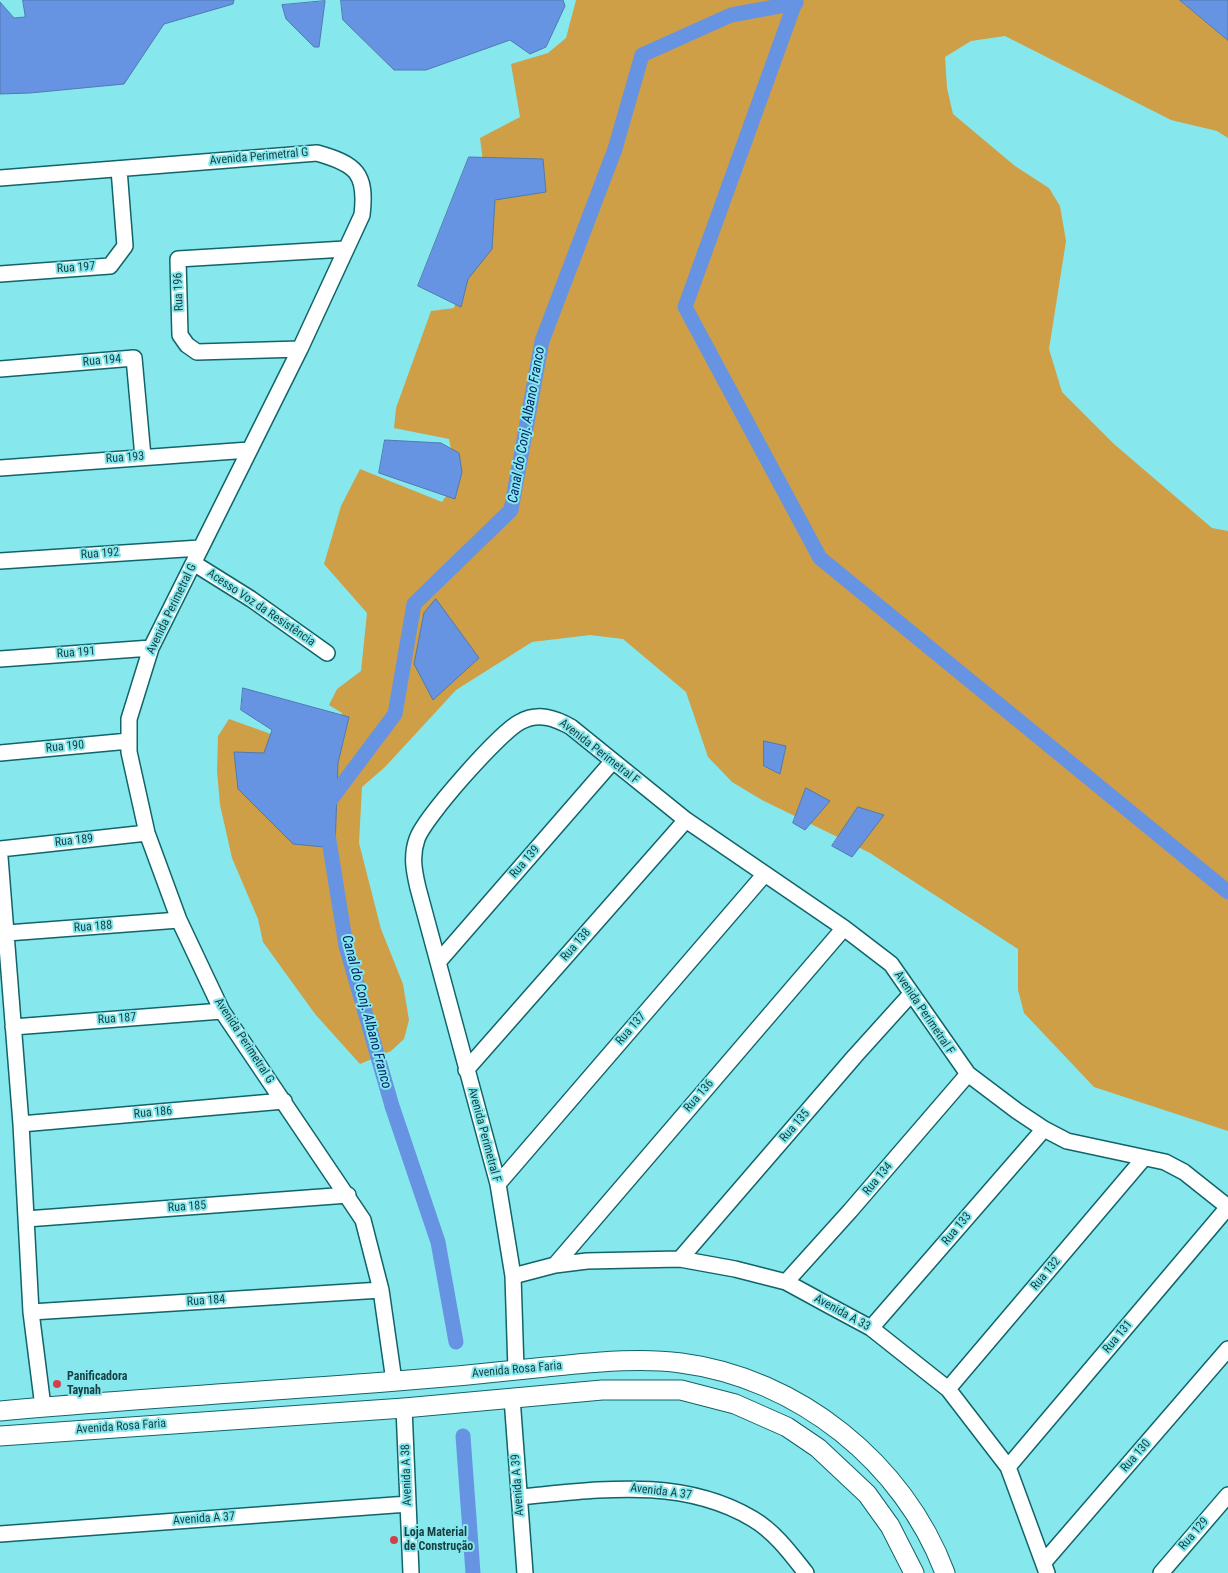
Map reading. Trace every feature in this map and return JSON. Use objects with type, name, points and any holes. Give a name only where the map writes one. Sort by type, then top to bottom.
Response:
[{"type":"street","name":"Avenida Perimetral G","points":[[0,178],[317,152],[340,159],[356,170],[362,182],[364,198],[362,215],[300,349],[200,548],[195,564],[151,648],[130,719],[129,741],[130,764],[147,833],[178,920],[222,1012],[348,1195],[363,1220],[381,1290],[394,1382]]},
{"type":"street","name":"Rua 197","points":[[0,274],[110,266],[125,246],[119,169]]},
{"type":"street","name":"Rua 196","points":[[300,349],[197,352],[188,345],[180,334],[178,260],[345,249]]},
{"type":"street","name":"Rua 194","points":[[0,369],[134,358],[142,457]]},
{"type":"street","name":"Rua 193","points":[[0,468],[249,450]]},
{"type":"street","name":"Rua 192","points":[[0,561],[200,548]]},
{"type":"street","name":"Acesso Voz da Resistência","points":[[195,564],[251,599],[327,653]]},
{"type":"street","name":"Rua 191","points":[[0,659],[151,648]]},
{"type":"street","name":"Avenida Perimetral F","points":[[516,1370],[513,1276],[498,1184],[466,1070],[412,860],[417,838],[434,814],[500,736],[521,721],[538,716],[556,719],[571,727],[686,820],[844,928],[891,964],[968,1074],[1044,1129],[1067,1141],[1165,1162],[1184,1172],[1228,1207]]},
{"type":"street","name":"Rua 190","points":[[0,753],[129,741]]},
{"type":"street","name":"Rua 139","points":[[439,961],[612,762]]},
{"type":"street","name":"Rua 138","points":[[466,1070],[686,820]]},
{"type":"street","name":"Rua 189","points":[[0,849],[147,833]]},
{"type":"street","points":[[0,857],[21,1124],[31,1312],[44,1407]]},
{"type":"street","name":"Rua 137","points":[[498,1184],[764,875]]},
{"type":"street","name":"Rua 188","points":[[7,933],[178,920]]},
{"type":"street","name":"Rua 136","points":[[555,1265],[844,928]]},
{"type":"street","name":"Rua 135","points":[[680,1259],[855,1056],[912,994]]},
{"type":"street","name":"Rua 187","points":[[13,1027],[222,1012]]},
{"type":"street","name":"Rua 134","points":[[786,1282],[968,1074]]},
{"type":"street","name":"Rua 186","points":[[21,1124],[284,1101]]},
{"type":"street","name":"Rua 133","points":[[870,1328],[1044,1129]]},
{"type":"street","name":"Rua 132","points":[[948,1389],[1144,1158]]},
{"type":"street","name":"Rua 185","points":[[26,1218],[348,1195]]},
{"type":"street","name":"Rua 131","points":[[1008,1467],[1228,1207]]},
{"type":"street","name":"Avenida A 33","points":[[513,1276],[555,1265],[621,1259],[680,1259],[734,1269],[786,1282],[870,1328],[948,1389],[1008,1467],[1046,1568]]},
{"type":"street","name":"Rua 184","points":[[31,1312],[381,1290]]},
{"type":"street","name":"Rua 130","points":[[1046,1568],[1228,1349]]},
{"type":"street","points":[[600,1362],[602,1390]]},
{"type":"street","name":"Avenida Rosa Faria","points":[[0,1411],[394,1382],[600,1362],[679,1363],[713,1368],[755,1383],[808,1408],[841,1431],[864,1451],[894,1483],[918,1517],[937,1550],[945,1573]]},
{"type":"street","name":"Avenida Rosa Faria","points":[[0,1436],[404,1408],[602,1390],[681,1390],[712,1396],[735,1404],[787,1427],[818,1448],[867,1494],[890,1526],[914,1573]]},
{"type":"street","name":"Avenida A 39","points":[[512,1398],[525,1573]]},
{"type":"street","points":[[113,1402],[114,1427]]},
{"type":"street","name":"Avenida A 38","points":[[404,1408],[411,1573]]},
{"type":"street","name":"Avenida A 37","points":[[519,1497],[625,1487],[671,1490],[699,1496],[754,1519],[774,1535],[806,1573]]},
{"type":"street","name":"Rua 129","points":[[1160,1573],[1228,1495]]},
{"type":"street","name":"Avenida A 37","points":[[0,1534],[408,1504]]},
{"type":"shaded area","points":[[576,0],[1180,0],[1228,40],[1228,138],[1217,131],[1171,120],[1005,36],[971,41],[945,57],[947,88],[953,114],[1015,166],[1049,188],[1060,206],[1066,241],[1049,349],[1062,392],[1114,444],[1212,528],[1228,531],[1228,1131],[1094,1087],[1024,1013],[1018,990],[1018,949],[870,853],[762,800],[732,782],[708,757],[686,692],[623,639],[590,635],[532,642],[456,690],[385,767],[362,787],[359,843],[381,929],[403,984],[409,1020],[404,1039],[391,1051],[360,1064],[315,1014],[263,942],[258,919],[232,858],[220,805],[217,771],[218,736],[229,719],[310,748],[338,739],[342,713],[329,705],[337,689],[361,671],[367,613],[324,564],[341,506],[360,469],[442,502],[457,480],[449,439],[394,428],[396,408],[431,311],[454,308],[487,193],[480,138],[520,117],[511,64],[548,53],[566,38]]},
{"type":"water","points":[[23,0],[234,0],[233,4],[164,24],[124,84],[0,94],[0,2],[14,18],[25,17]]},
{"type":"water","points":[[341,0],[563,0],[565,6],[546,47],[530,54],[510,40],[426,70],[394,70],[343,20]]},
{"type":"water","points":[[1180,0],[1228,0],[1228,40]]},
{"type":"water","points":[[325,1],[319,47],[314,47],[286,19],[282,5]]},
{"type":"water","points":[[469,157],[543,159],[546,192],[495,200],[492,249],[468,279],[461,307],[418,286]]},
{"type":"water","points":[[385,440],[441,443],[459,453],[462,472],[455,499],[379,473]]},
{"type":"water","points":[[436,599],[479,658],[433,700],[414,664],[424,613]]},
{"type":"water","points":[[243,688],[349,717],[338,763],[335,848],[293,844],[238,789],[234,752],[264,753],[272,730],[241,710]]},
{"type":"water","points":[[764,741],[786,746],[780,774],[764,766]]},
{"type":"water","points":[[806,788],[830,801],[805,830],[793,823]]},
{"type":"water","points":[[858,807],[884,815],[852,857],[832,846]]},
{"type":"waterway","points":[[796,0],[685,307],[820,558],[1228,892]]},
{"type":"waterway","name":"Canal do Conj. Albano Franco","points":[[326,806],[395,714],[414,604],[511,510],[542,341],[615,149],[642,55],[731,15],[796,3]]},
{"type":"waterway","name":"Canal do Conj. Albano Franco","points":[[327,828],[346,946],[392,1106],[438,1242],[456,1342]]},
{"type":"waterway","name":"Canal do Conj. Albano Franco","points":[[463,1436],[473,1573]]},
{"type":"place","name":"Panificadora Taynah","points":[[57,1384]]},
{"type":"place","name":"Loja Material de Construção","points":[[394,1540]]}]
